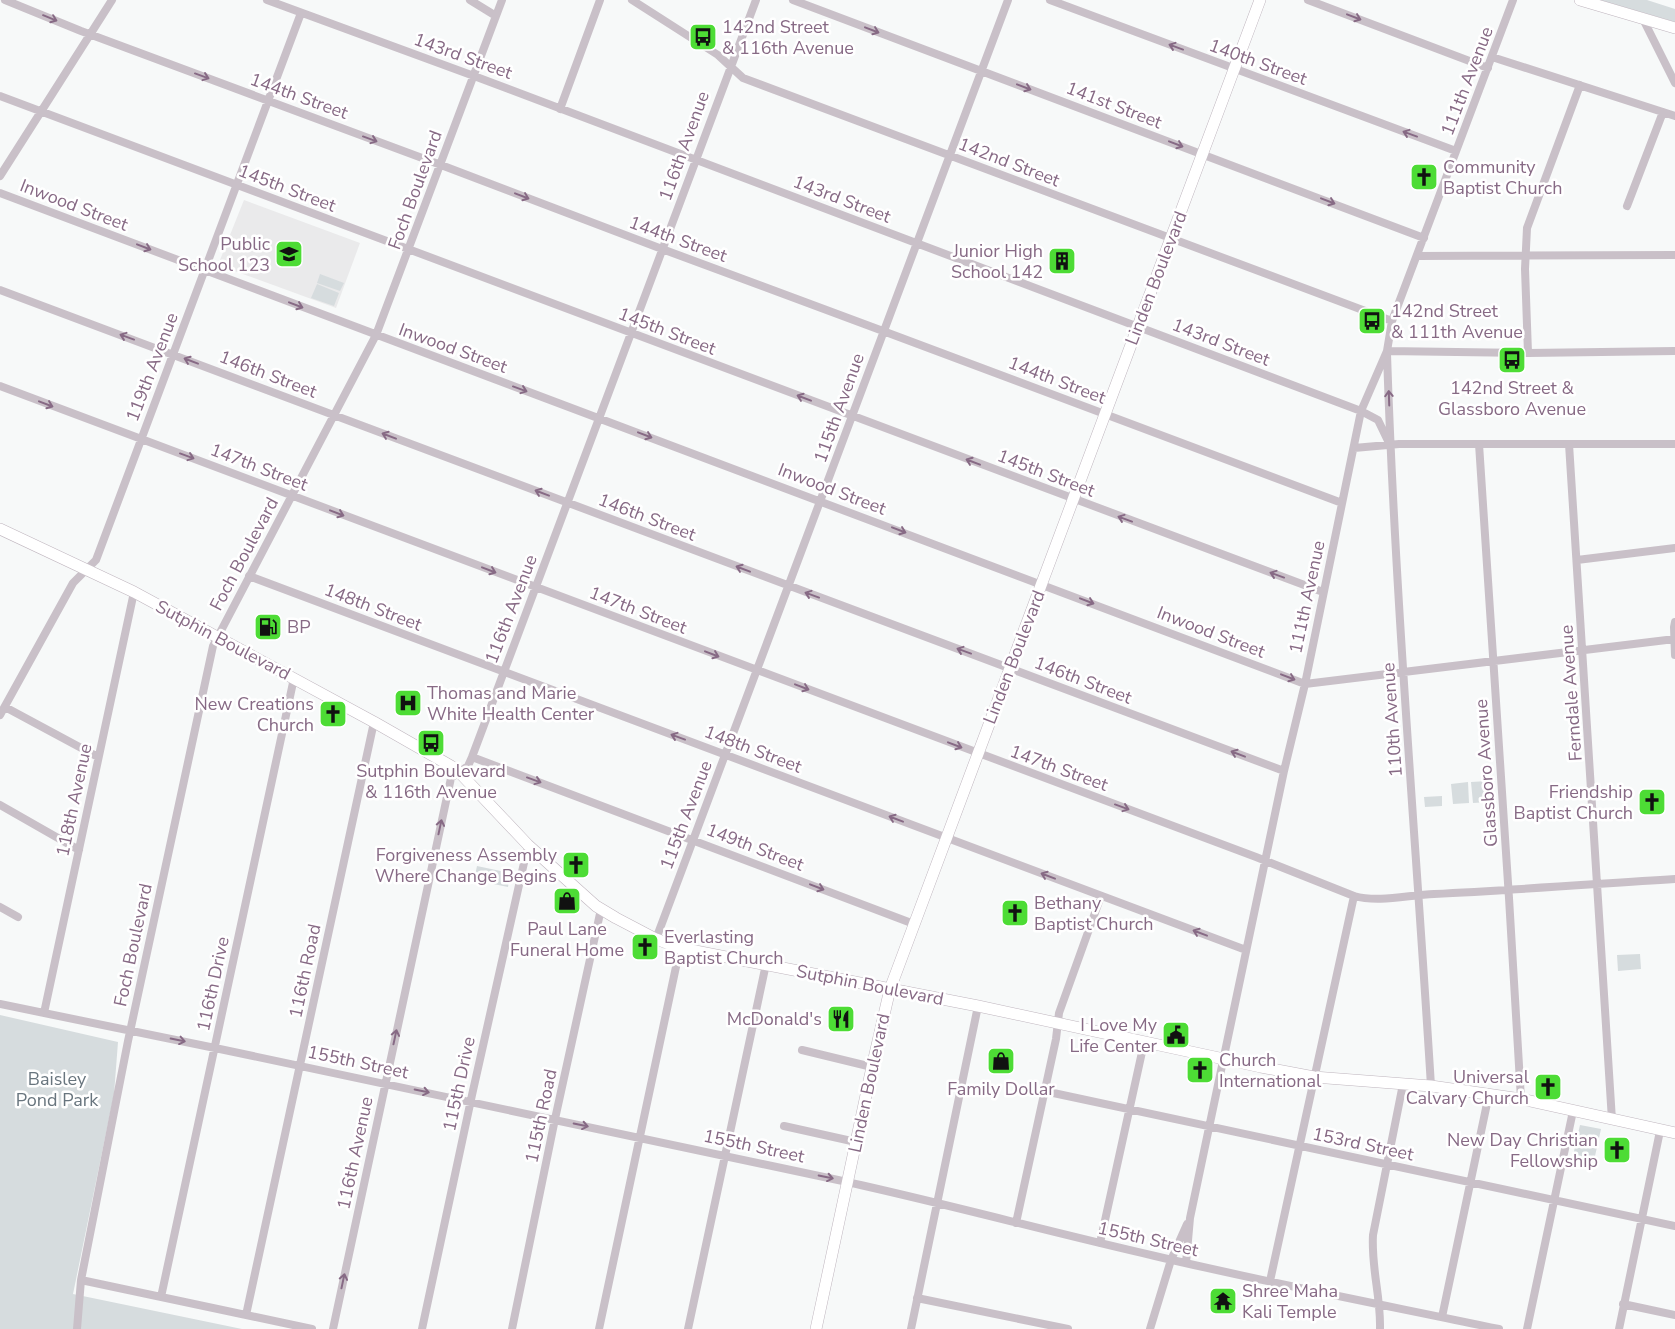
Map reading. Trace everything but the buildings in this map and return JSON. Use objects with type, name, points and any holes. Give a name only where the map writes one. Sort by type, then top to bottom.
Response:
[{"type":"main road","name":"Linden Boulevard","points":[[816,1329],[890,989],[1260,0]]},
{"type":"main road","points":[[1580,0],[1675,28]]},
{"type":"main road","name":"Sutphin Boulevard","points":[[1,532],[134,592],[218,636],[451,766],[459,772],[528,845],[562,877],[601,909],[656,939],[680,948],[1057,1022],[1223,1060],[1314,1077],[1431,1086],[1489,1094],[1521,1099],[1675,1133]]},
{"type":"street","name":"144th Street","points":[[5,0],[90,34],[662,250],[883,330],[1342,503]]},
{"type":"street","points":[[0,176],[112,0]]},
{"type":"street","name":"143rd Street","points":[[267,0],[474,76],[1361,411],[1378,420],[1390,445]]},
{"type":"street","points":[[470,0],[496,16]]},
{"type":"street","name":"Foch Boulevard","points":[[77,1329],[81,1280],[130,1031],[213,646],[376,335],[502,0]]},
{"type":"street","points":[[560,109],[600,0]]},
{"type":"street","name":"142nd Street","points":[[632,0],[718,55],[743,78],[1392,321]]},
{"type":"street","name":"116th Avenue","points":[[333,1329],[451,778],[468,766],[472,757],[729,67],[756,0]]},
{"type":"street","name":"141st Street","points":[[793,0],[1424,238]]},
{"type":"street","name":"115th Avenue","points":[[656,939],[1008,0]]},
{"type":"street","name":"140th Street","points":[[1050,0],[1456,152]]},
{"type":"street","points":[[1308,0],[1488,68]]},
{"type":"street","name":"111th Avenue","points":[[1186,1263],[1190,1218],[1265,860],[1305,684],[1361,411],[1387,351],[1392,321],[1513,0]]},
{"type":"street","name":"119th Avenue","points":[[0,715],[73,583],[96,560],[301,13]]},
{"type":"street","points":[[1642,17],[1675,83]]},
{"type":"street","points":[[1492,57],[1675,116]]},
{"type":"street","points":[[1528,353],[1525,256],[1527,228],[1580,85]]},
{"type":"street","name":"145th Street","points":[[0,96],[1323,592]]},
{"type":"street","points":[[1627,206],[1662,112]]},
{"type":"street","name":"Inwood Street","points":[[0,193],[1305,684],[1674,639]]},
{"type":"street","points":[[1417,256],[1675,255]]},
{"type":"street","name":"146th Street","points":[[0,290],[1284,772]]},
{"type":"street","points":[[1387,351],[1528,353],[1675,351]]},
{"type":"street","name":"110th Avenue","points":[[1387,351],[1390,445],[1431,1086]]},
{"type":"street","name":"147th Street","points":[[0,386],[1265,860],[1354,896],[1366,899],[1418,894],[1675,879]]},
{"type":"street","name":"Glassboro Avenue","points":[[1479,444],[1521,1099]]},
{"type":"street","name":"Ferndale Avenue","points":[[1570,444],[1612,1120]]},
{"type":"street","points":[[1354,448],[1390,445],[1675,444]]},
{"type":"street","points":[[1577,560],[1675,548]]},
{"type":"street","name":"148th Street","points":[[249,576],[1246,950]]},
{"type":"street","name":"118th Avenue","points":[[44,1013],[134,592]]},
{"type":"street","points":[[1675,622],[1675,655]]},
{"type":"street","name":"116th Drive","points":[[161,1297],[294,678]]},
{"type":"street","points":[[4,707],[98,757]]},
{"type":"street","name":"116th Road","points":[[246,1315],[374,722]]},
{"type":"street","name":"149th Street","points":[[472,757],[914,924]]},
{"type":"street","points":[[0,805],[79,850]]},
{"type":"street","name":"115th Drive","points":[[422,1329],[470,1102],[528,845]]},
{"type":"street","points":[[1016,1223],[1056,1039],[1057,1022],[1101,896]]},
{"type":"street","points":[[1270,1281],[1354,896]]},
{"type":"street","points":[[0,907],[18,917]]},
{"type":"street","name":"115th Road","points":[[512,1329],[601,909]]},
{"type":"street","points":[[599,1329],[680,948]]},
{"type":"street","points":[[688,1329],[766,964]]},
{"type":"street","name":"155th Street","points":[[0,1004],[725,1155],[937,1202],[1171,1260],[1499,1329]]},
{"type":"street","points":[[911,1329],[978,1006]]},
{"type":"street","points":[[1100,1243],[1144,1043]]},
{"type":"street","points":[[802,1050],[872,1067]]},
{"type":"street","points":[[1380,1329],[1372,1256],[1373,1235],[1403,1084]]},
{"type":"street","name":"153rd Street","points":[[1044,1091],[1675,1226]]},
{"type":"street","points":[[1442,1317],[1489,1094]]},
{"type":"street","points":[[1527,1329],[1573,1111]]},
{"type":"street","points":[[784,1126],[856,1142]]},
{"type":"street","points":[[1619,1329],[1660,1131]]},
{"type":"street","name":"111th Avenue","points":[[1150,1329],[1171,1260],[1190,1218]]},
{"type":"street","points":[[81,1280],[312,1329]]},
{"type":"street","points":[[917,1298],[1068,1329]]},
{"type":"street","points":[[1623,1304],[1675,1315]]},
{"type":"shaded area","name":"Public School 123","points":[[244,200],[360,243],[336,308],[218,265]]},
{"type":"green space","points":[[1600,0],[1647,0],[1675,9],[1675,22]]},
{"type":"green space","points":[[320,274],[344,283],[340,291],[317,283]]},
{"type":"green space","points":[[317,284],[339,293],[334,306],[311,298]]},
{"type":"green space","points":[[1488,781],[1489,802],[1473,803],[1471,782]]},
{"type":"green space","points":[[1468,782],[1469,803],[1453,804],[1451,784]]},
{"type":"green space","points":[[1442,796],[1442,806],[1425,807],[1424,797]]},
{"type":"green space","points":[[477,866],[510,873],[508,887],[474,880]]},
{"type":"green space","points":[[1640,954],[1641,969],[1618,971],[1617,955]]},
{"type":"green space","name":"Baisley Pond Park","points":[[0,1015],[118,1042],[114,1094],[73,1294],[242,1329],[0,1329]]},
{"type":"green space","points":[[1580,1125],[1601,1129],[1593,1165],[1572,1160]]},
{"type":"place","name":"142nd Street & 116th Avenue","points":[[703,37]]},
{"type":"place","name":"Community Baptist Church","points":[[1424,177]]},
{"type":"place","name":"Public School 123","points":[[289,254]]},
{"type":"place","name":"Junior High School 142","points":[[1062,261]]},
{"type":"place","name":"142nd Street & 111th Avenue","points":[[1372,321]]},
{"type":"place","name":"142nd Street & Glassboro Avenue","points":[[1512,360]]},
{"type":"place","name":"BP","points":[[268,627]]},
{"type":"place","name":"Thomas and Marie White Health Center","points":[[408,703]]},
{"type":"place","name":"New Creations Church","points":[[333,714]]},
{"type":"place","name":"Sutphin Boulevard & 116th Avenue","points":[[431,743]]},
{"type":"place","name":"Friendship Baptist Church","points":[[1652,802]]},
{"type":"place","name":"Forgiveness Assembly Where Change Begins","points":[[576,865]]},
{"type":"place","name":"Paul Lane Funeral Home","points":[[567,901]]},
{"type":"place","name":"Bethany Baptist Church","points":[[1015,913]]},
{"type":"place","name":"Everlasting Baptist Church","points":[[645,947]]},
{"type":"place","name":"McDonald's","points":[[841,1019]]},
{"type":"place","name":"I Love My Life Center","points":[[1176,1035]]},
{"type":"place","name":"Family Dollar","points":[[1001,1061]]},
{"type":"place","name":"Church International","points":[[1200,1070]]},
{"type":"place","name":"Universal Calvary Church","points":[[1548,1087]]},
{"type":"place","name":"New Day Christian Fellowship","points":[[1617,1150]]},
{"type":"place","name":"Shree Maha Kali Temple","points":[[1223,1301]]}]
